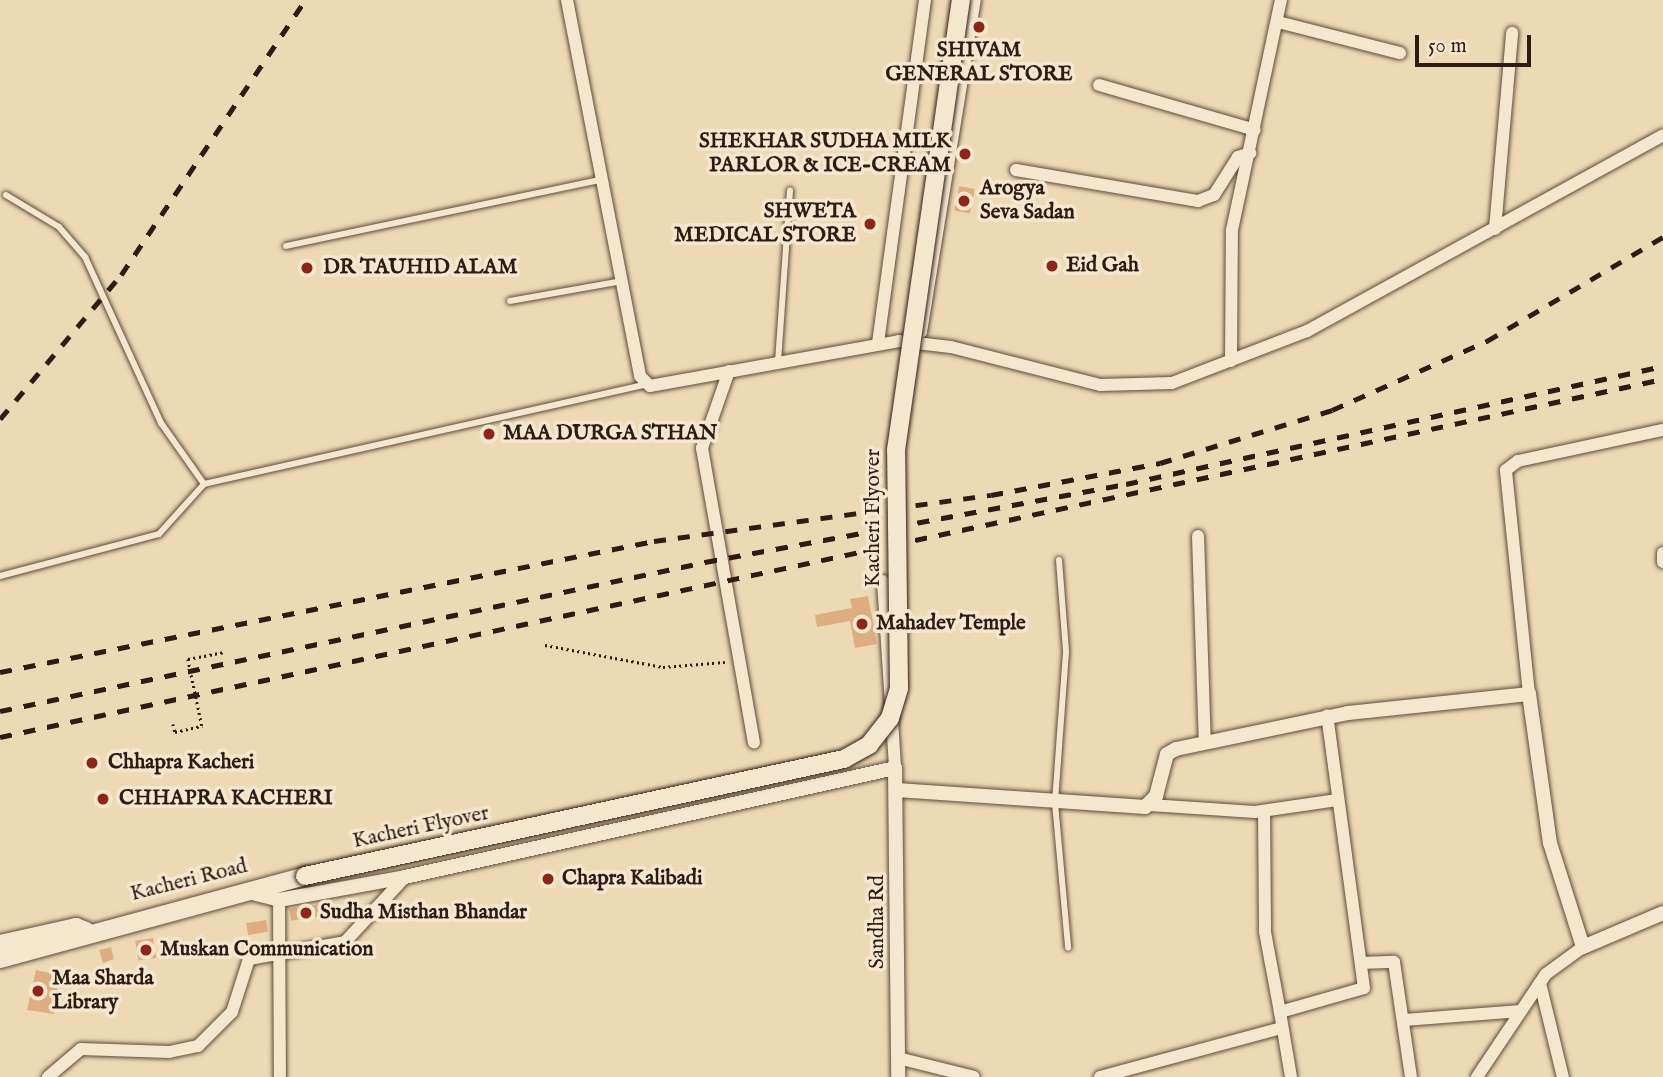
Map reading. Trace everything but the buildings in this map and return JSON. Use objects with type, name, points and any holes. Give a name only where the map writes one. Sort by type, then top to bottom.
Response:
[{"type":"main road","name":"Kacheri Flyover","points":[[304,876],[844,759],[869,745],[890,718],[899,688],[897,437],[961,0]]},
{"type":"main road","name":"Kacheri Road","points":[[0,959],[78,940],[86,931],[304,876]]},
{"type":"main road","name":"Kacheri Road","points":[[0,944],[76,927],[86,931]]},
{"type":"street","points":[[567,0],[600,180],[646,385],[877,344],[919,343],[1125,388],[1172,383],[1307,331],[1663,135]]},
{"type":"street","points":[[877,344],[925,0]]},
{"type":"street","points":[[919,343],[975,0]]},
{"type":"street","points":[[1231,361],[1233,230],[1281,0]]},
{"type":"street","points":[[1278,22],[1400,53]]},
{"type":"street","points":[[1495,229],[1512,33]]},
{"type":"street","points":[[1099,85],[1255,130]]},
{"type":"street","points":[[1016,170],[1198,201],[1214,195],[1238,157],[1250,153]]},
{"type":"street","points":[[729,371],[702,448],[754,742]]},
{"type":"street","points":[[1583,947],[1549,843],[1528,694],[1506,470],[1518,461],[1663,430]]},
{"type":"street","points":[[1198,536],[1205,742]]},
{"type":"street","points":[[1663,552],[1663,562]]},
{"type":"street","points":[[241,891],[279,900],[405,877],[895,768],[883,581]]},
{"type":"street","points":[[1150,805],[1167,754],[1205,742],[1327,716],[1528,694]]},
{"type":"street","points":[[1280,1012],[1364,988],[1327,716]]},
{"type":"street","name":"Sandha Rd","points":[[895,768],[898,1077]]},
{"type":"street","points":[[897,790],[1055,803],[1264,811],[1337,800]]},
{"type":"street","points":[[1264,811],[1265,932],[1291,1077]]},
{"type":"street","points":[[48,1077],[81,1049],[169,1052],[198,1046],[232,1012],[249,959],[282,951],[345,942],[405,877]]},
{"type":"street","points":[[279,900],[282,951],[280,1077]]},
{"type":"street","points":[[1477,1077],[1540,983],[1583,947],[1663,913]]},
{"type":"street","points":[[1361,962],[1394,962],[1412,1077]]},
{"type":"street","points":[[1540,983],[1563,1077]]},
{"type":"street","points":[[1404,1020],[1521,1011]]},
{"type":"street","points":[[1100,1077],[1282,1028]]},
{"type":"street","points":[[898,1058],[974,1077]]},
{"type":"lane","points":[[286,246],[600,180]]},
{"type":"lane","points":[[778,362],[790,190]]},
{"type":"lane","points":[[6,195],[59,227],[85,257],[161,423],[204,484]]},
{"type":"lane","points":[[510,301],[622,281]]},
{"type":"lane","points":[[0,576],[159,534],[204,484],[646,385]]},
{"type":"lane","points":[[1059,560],[1066,652],[1055,803],[1068,947]]},
{"type":"path","points":[[545,645],[663,667],[739,660]]},
{"type":"path","points":[[173,724],[175,732],[202,726],[188,660],[224,652]]},
{"type":"railway","points":[[0,419],[121,275],[305,0]]},
{"type":"railway","points":[[0,672],[654,541],[991,495],[1160,463],[1332,410],[1487,341],[1663,237]]},
{"type":"railway","points":[[0,711],[705,562],[1126,484],[1663,366]]},
{"type":"railway","points":[[0,737],[1663,379]]},
{"type":"place","name":"SHIVAM GENERAL STORE","points":[[979,27]]},
{"type":"place","name":"SHEKHAR SUDHA MILK PARLOR & ICE-CREAM","points":[[965,154]]},
{"type":"place","name":"Arogya Seva Sadan","points":[[964,201]]},
{"type":"place","name":"SHWETA MEDICAL STORE","points":[[870,224]]},
{"type":"place","name":"Eid Gah","points":[[1052,266]]},
{"type":"place","name":"DR TAUHID ALAM","points":[[307,268]]},
{"type":"place","name":"MAA DURGA STHAN","points":[[489,434]]},
{"type":"place","name":"Mahadev Temple","points":[[862,624]]},
{"type":"place","name":"Chhapra Kacheri","points":[[92,763]]},
{"type":"place","name":"CHHAPRA KACHERI","points":[[103,799]]},
{"type":"place","name":"Chapra Kalibadi","points":[[548,879]]},
{"type":"place","name":"Sudha Misthan Bhandar","points":[[306,913]]},
{"type":"place","name":"Muskan Communication","points":[[146,950]]},
{"type":"place","name":"Maa Sharda Library","points":[[38,991]]}]
